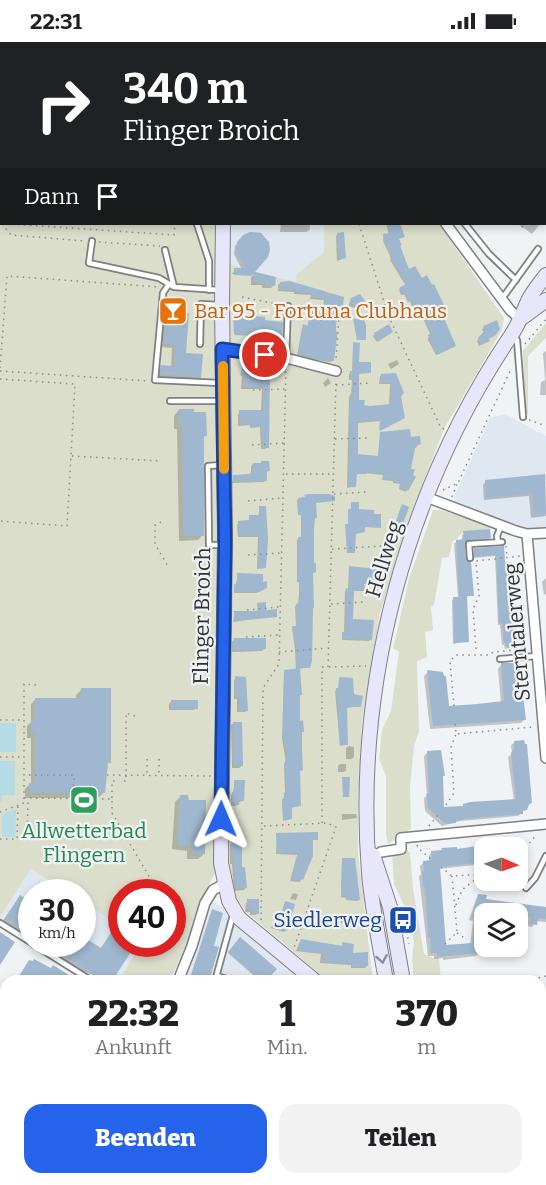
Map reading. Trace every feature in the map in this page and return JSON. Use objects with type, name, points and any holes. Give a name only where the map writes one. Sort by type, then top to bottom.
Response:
[{"type":"main road","name":"Flinger Broich","points":[[223,225],[217,295],[222,349],[225,545],[220,840],[224,884],[235,913],[308,975]]},
{"type":"main road","name":"Hellweg","points":[[522,319],[528,299],[546,275]]},
{"type":"main road","name":"Hellweg","points":[[385,975],[371,892],[367,838],[367,773],[377,674],[396,588],[406,553],[433,495],[451,437],[485,374],[511,334],[522,319],[546,300]]},
{"type":"main road","name":"Hellweg","points":[[367,838],[390,907],[403,975]]},
{"type":"street","points":[[447,225],[501,300],[522,319]]},
{"type":"street","points":[[222,349],[286,358],[336,371]]},
{"type":"street","points":[[433,495],[448,506],[501,526],[527,534],[546,533]]},
{"type":"street","name":"Sterntalerweg","points":[[527,534],[537,652],[542,667],[546,758]]},
{"type":"street","points":[[381,852],[401,849],[401,838],[546,824]]},
{"type":"street","points":[[180,975],[205,903],[213,890],[224,884]]},
{"type":"lane","points":[[197,225],[217,295]]},
{"type":"lane","points":[[466,225],[489,254],[516,280]]},
{"type":"lane","points":[[92,241],[89,263],[159,278],[174,287],[217,295]]},
{"type":"lane","points":[[501,300],[538,249]]},
{"type":"lane","points":[[165,250],[174,287]]},
{"type":"lane","points":[[168,284],[163,293],[155,380],[223,384]]},
{"type":"lane","points":[[200,344],[201,304],[217,295]]},
{"type":"lane","points":[[286,358],[288,306]]},
{"type":"lane","points":[[511,334],[517,340],[523,417]]},
{"type":"lane","points":[[170,401],[223,401]]},
{"type":"lane","points":[[470,558],[469,544],[500,542],[497,536],[501,526]]},
{"type":"lane","points":[[500,659],[537,652]]},
{"type":"lane","points":[[528,886],[535,878],[546,856]]},
{"type":"lane","points":[[217,975],[231,916],[235,913]]},
{"type":"lane","points":[[0,923],[18,934]]},
{"type":"lane","points":[[54,957],[83,975]]},
{"type":"path","points":[[4,225],[11,235],[163,246],[165,250]]},
{"type":"path","points":[[27,225],[174,235],[175,225]]},
{"type":"path","points":[[359,225],[389,317],[441,428],[446,430]]},
{"type":"path","points":[[518,225],[523,227]]},
{"type":"path","points":[[155,380],[152,382],[0,369],[7,276],[159,287],[163,293]]},
{"type":"path","points":[[328,667],[339,316]]},
{"type":"path","points":[[448,506],[519,354],[546,319]]},
{"type":"path","points":[[261,923],[263,688],[279,664],[286,358]]},
{"type":"path","points":[[0,379],[75,384],[67,526],[0,521]]},
{"type":"path","points":[[336,385],[370,383]]},
{"type":"path","points":[[253,390],[286,389]]},
{"type":"path","points":[[523,417],[546,426]]},
{"type":"path","points":[[334,440],[367,438]]},
{"type":"path","points":[[252,445],[284,443]]},
{"type":"path","points":[[71,456],[161,461]]},
{"type":"path","points":[[284,474],[333,474]]},
{"type":"path","points":[[433,495],[458,483]]},
{"type":"path","points":[[333,494],[367,492]]},
{"type":"path","points":[[248,501],[283,498]]},
{"type":"path","points":[[161,522],[155,525],[154,544],[169,568]]},
{"type":"path","points":[[500,542],[506,546],[507,558]]},
{"type":"path","points":[[331,549],[383,546]]},
{"type":"path","points":[[248,555],[282,553]]},
{"type":"path","points":[[476,649],[473,609],[479,596],[476,561],[528,556]]},
{"type":"path","points":[[330,604],[363,602]]},
{"type":"path","points":[[247,610],[280,607]]},
{"type":"path","points":[[246,638],[279,635]]},
{"type":"path","points":[[279,652],[328,648]]},
{"type":"path","points":[[454,706],[450,661],[456,655],[537,652]]},
{"type":"path","points":[[322,823],[322,667],[367,666]]},
{"type":"path","points":[[0,812],[24,803],[24,684],[36,685]]},
{"type":"path","points":[[124,781],[126,781],[126,713],[135,716]]},
{"type":"path","points":[[0,720],[24,720]]},
{"type":"path","points":[[446,805],[454,793],[451,747],[456,734],[455,724]]},
{"type":"path","points":[[456,734],[544,727]]},
{"type":"path","points":[[0,757],[24,757]]},
{"type":"path","points":[[147,759],[147,776]]},
{"type":"path","points":[[159,759],[159,776]]},
{"type":"path","points":[[73,799],[74,775]]},
{"type":"path","points":[[24,776],[77,775]]},
{"type":"path","points":[[107,776],[221,776]]},
{"type":"path","points":[[115,781],[112,781],[112,813],[151,879]]},
{"type":"path","points":[[24,798],[112,799]]},
{"type":"path","points":[[27,840],[28,798]]},
{"type":"path","points":[[0,839],[18,839],[18,805]]},
{"type":"path","points":[[427,836],[427,828],[438,815]]},
{"type":"path","points":[[263,826],[327,823],[336,827],[293,950]]},
{"type":"path","points":[[528,845],[546,824]]},
{"type":"path","points":[[417,836],[418,848],[431,859]]},
{"type":"path","points":[[514,837],[521,836]]},
{"type":"path","points":[[528,836],[532,840]]},
{"type":"path","points":[[441,867],[452,876],[474,875]]},
{"type":"path","points":[[452,876],[457,932],[466,939]]},
{"type":"path","points":[[455,908],[462,890],[474,881]]},
{"type":"path","points":[[304,918],[367,924]]},
{"type":"path","points":[[445,944],[457,932]]},
{"type":"shaded area","points":[[229,225],[324,225],[324,252],[298,274],[296,282],[228,264]]},
{"type":"shaded area","points":[[505,414],[546,436],[546,532],[521,531],[456,507],[454,497],[490,418]]},
{"type":"shaded area","points":[[31,869],[47,879],[25,879]]},
{"type":"shaded area","points":[[18,889],[18,932],[0,920]]},
{"type":"shaded area","points":[[212,903],[216,903],[228,910],[300,975],[185,975]]},
{"type":"shaded area","points":[[96,911],[108,918],[108,957],[133,957],[122,975],[85,975],[57,957],[96,957]]},
{"type":"green space","points":[[0,225],[219,225],[220,534],[216,871],[201,901],[186,946],[186,879],[108,879],[108,918],[96,911],[96,879],[47,879],[31,869],[25,879],[18,879],[18,889],[0,917]]},
{"type":"green space","points":[[324,225],[440,225],[504,318],[502,330],[445,427],[412,511],[380,613],[362,722],[358,804],[358,854],[372,975],[321,975],[245,911],[237,898],[229,862],[233,521],[228,264],[296,282],[297,274],[324,252]]},
{"type":"green space","points":[[546,323],[546,338],[528,356],[528,414],[525,414],[523,351]]},
{"type":"green space","points":[[433,510],[440,510],[490,526],[490,529],[463,532],[456,540],[453,540],[449,557],[442,558],[434,605],[431,607],[433,630],[425,632],[427,657],[417,661],[419,731],[414,747],[410,788],[411,829],[388,844],[386,776],[379,759],[382,730],[391,711],[399,651],[393,649],[409,579]]},
{"type":"green space","points":[[408,851],[410,853],[413,888],[424,954],[433,958],[439,957],[440,975],[413,975],[414,941],[407,912],[394,884],[392,852]]},
{"type":"green space","points":[[133,957],[182,957],[172,975],[122,975]]},
{"type":"water","points":[[0,723],[16,723],[16,752],[0,752]]},
{"type":"water","points":[[0,761],[15,761],[15,795],[2,795],[0,802]]},
{"type":"water","points":[[16,809],[15,837],[2,837],[2,814]]},
{"type":"building","points":[[388,225],[400,225],[405,237],[399,239],[402,245],[400,246],[409,269],[415,266],[422,278],[427,275],[432,285],[434,284],[447,311],[443,313],[444,318],[456,346],[437,355],[429,338],[428,335],[431,334],[423,315],[419,309],[416,310],[399,288],[406,284],[390,257],[392,257],[383,239],[383,234],[390,233]]},
{"type":"building","points":[[250,232],[261,233],[269,242],[268,257],[255,272],[276,277],[275,286],[253,282],[254,273],[251,276],[234,275],[234,268],[246,268],[236,250],[237,242],[243,235]]},
{"type":"building","points":[[344,232],[346,258],[339,260],[337,233]]},
{"type":"building","points":[[290,281],[344,297],[343,306],[337,306],[334,361],[298,354],[303,324],[308,326],[310,311],[323,314],[325,299],[311,297],[312,294],[296,292],[296,290],[280,290],[280,282]]},
{"type":"building","points":[[360,294],[368,305],[363,308],[349,304],[351,298]]},
{"type":"building","points":[[166,304],[184,305],[184,312],[189,313],[186,353],[203,354],[201,378],[160,374],[161,365],[174,366],[175,345],[164,344]]},
{"type":"building","points":[[233,315],[265,317],[265,320],[283,322],[282,340],[275,340],[275,342],[259,340],[259,336],[234,334]]},
{"type":"building","points":[[363,318],[366,325],[366,340],[357,340],[353,319]]},
{"type":"building","points":[[497,320],[500,329],[489,339],[490,341],[481,345],[478,338],[485,330],[483,326]]},
{"type":"building","points":[[389,324],[393,332],[379,341],[374,333]]},
{"type":"building","points":[[353,342],[360,343],[359,362],[371,362],[371,373],[359,373],[359,400],[365,400],[364,405],[390,404],[391,383],[380,383],[381,374],[396,373],[404,393],[401,396],[405,418],[380,431],[380,420],[358,422],[358,454],[378,456],[380,432],[410,429],[411,437],[420,436],[421,444],[415,448],[411,469],[415,469],[413,475],[416,477],[408,491],[399,487],[401,483],[383,479],[383,474],[367,472],[367,474],[357,474],[356,487],[348,487],[350,394],[352,394],[353,379],[350,379],[350,371],[353,371]]},
{"type":"building","points":[[244,360],[269,363],[269,448],[263,448],[261,426],[240,425],[239,410],[263,410],[263,387],[243,387],[244,374],[241,374]]},
{"type":"building","points":[[179,409],[206,412],[204,536],[183,536],[182,424],[179,424]]},
{"type":"building","points":[[261,461],[269,461],[270,471],[267,471],[267,481],[233,482],[233,475],[249,474],[252,472],[253,463],[261,463]]},
{"type":"building","points":[[545,474],[546,514],[534,515],[532,493],[487,498],[485,480]]},
{"type":"building","points":[[309,494],[329,494],[335,496],[335,501],[316,503],[312,661],[310,668],[296,668],[296,647],[292,626],[296,626],[296,604],[299,603],[300,592],[299,581],[297,582],[298,537],[302,537],[302,515],[298,515],[298,498]]},
{"type":"building","points":[[351,502],[359,502],[359,509],[374,510],[374,514],[381,514],[381,528],[365,527],[365,532],[356,534],[355,553],[347,553],[345,524],[348,524],[348,509],[351,509]]},
{"type":"building","points":[[402,504],[409,507],[399,535],[392,532]]},
{"type":"building","points":[[259,506],[266,506],[268,539],[266,568],[258,569],[259,536],[239,536],[238,521],[249,520],[249,515],[259,515]]},
{"type":"building","points":[[490,529],[491,538],[469,540],[465,543],[466,559],[471,562],[474,596],[467,596],[469,642],[454,643],[453,597],[459,597],[456,540],[464,539],[463,531]]},
{"type":"building","points":[[504,546],[505,562],[511,562],[518,646],[506,647],[502,623],[499,624],[496,555],[474,557],[474,548]]},
{"type":"building","points":[[349,566],[386,570],[385,582],[376,581],[376,584],[364,584],[366,591],[354,591],[353,619],[374,620],[372,640],[342,639],[342,632],[345,632]]},
{"type":"building","points":[[237,573],[263,574],[263,582],[267,581],[267,588],[259,592],[234,592],[234,584],[237,585]]},
{"type":"building","points":[[266,602],[266,610],[277,609],[277,617],[234,621],[234,611],[258,611],[257,603]]},
{"type":"building","points":[[234,638],[266,638],[266,649],[233,650]]},
{"type":"building","points":[[501,663],[517,663],[520,668],[526,720],[433,726],[427,670],[443,672],[446,676],[449,706],[477,704],[504,701]]},
{"type":"building","points":[[300,668],[302,695],[300,695],[300,721],[303,720],[304,732],[301,732],[303,770],[300,771],[301,806],[292,807],[292,819],[284,820],[282,799],[286,792],[285,761],[287,760],[283,735],[284,670]]},
{"type":"building","points":[[235,676],[246,677],[248,711],[239,711],[239,698],[235,698]]},
{"type":"building","points":[[339,677],[353,678],[354,694],[363,696],[361,707],[347,707],[348,745],[340,745],[336,688],[339,688]]},
{"type":"building","points":[[81,688],[111,688],[111,763],[108,763],[105,793],[30,793],[29,783],[35,783],[35,734],[31,734],[32,719],[35,719],[35,698],[81,698]]},
{"type":"building","points":[[171,700],[198,700],[198,709],[171,709]]},
{"type":"building","points":[[233,722],[242,722],[243,766],[234,766]]},
{"type":"building","points":[[524,740],[527,744],[532,803],[529,804],[527,810],[523,811],[523,814],[465,819],[446,824],[428,808],[427,751],[441,750],[445,776],[443,776],[444,807],[463,806],[470,802],[516,799],[511,753],[514,749],[514,741]]},
{"type":"building","points":[[342,777],[350,777],[349,797],[343,797]]},
{"type":"building","points":[[234,780],[245,780],[244,801],[239,801],[239,805],[232,805]]},
{"type":"building","points":[[180,795],[188,795],[189,800],[206,800],[205,854],[192,854],[192,846],[177,845]]},
{"type":"building","points":[[318,832],[318,840],[313,840],[313,856],[303,880],[301,879],[300,882],[291,879],[298,854],[277,853],[276,833]]},
{"type":"building","points":[[231,841],[242,841],[242,867],[245,867],[247,888],[236,889]]},
{"type":"building","points":[[474,846],[474,863],[440,867],[446,945],[472,943],[474,926],[474,954],[437,957],[437,953],[431,953],[430,937],[428,937],[423,861],[432,860],[431,851],[442,850],[441,848],[457,847],[457,849]]},
{"type":"building","points":[[342,858],[355,858],[360,900],[346,900],[347,897],[341,896]]},
{"type":"building","points":[[478,894],[487,895],[486,899],[516,903],[476,903]]},
{"type":"building","points":[[18,898],[18,926],[5,918]]},
{"type":"building","points":[[247,899],[259,899],[259,914],[247,910]]},
{"type":"building","points":[[285,901],[295,904],[287,931],[272,927],[275,918],[280,919]]},
{"type":"building","points":[[528,905],[546,907],[546,919],[538,918],[537,925],[530,924],[531,917],[528,917]]},
{"type":"building","points":[[212,909],[223,913],[214,946],[219,947],[211,975],[191,975]]},
{"type":"building","points":[[0,932],[15,942],[0,965]]},
{"type":"building","points":[[108,937],[108,957],[128,957],[116,975],[95,975],[67,957],[96,957],[96,945],[101,948]]},
{"type":"building","points":[[240,937],[277,969],[272,975],[254,975],[228,952]]},
{"type":"building","points":[[301,939],[342,946],[342,942],[354,944],[353,953],[368,952],[368,966],[352,967],[352,964],[322,962],[323,953],[297,949]]},
{"type":"building","points":[[34,959],[51,968],[53,965],[69,975],[20,975],[29,960]]},
{"type":"slow traffic","points":[[223,366],[224,469]]},
{"type":"place","name":"Bar 95 - Fortuna Clubhaus","points":[[173,311]]},
{"type":"place","name":"Allwetterbad Flingern","points":[[84,800]]},
{"type":"place","name":"Siedlerweg","points":[[403,920]]},
{"type":"route","points":[[221,819],[225,545],[222,349],[265,355]]}]
